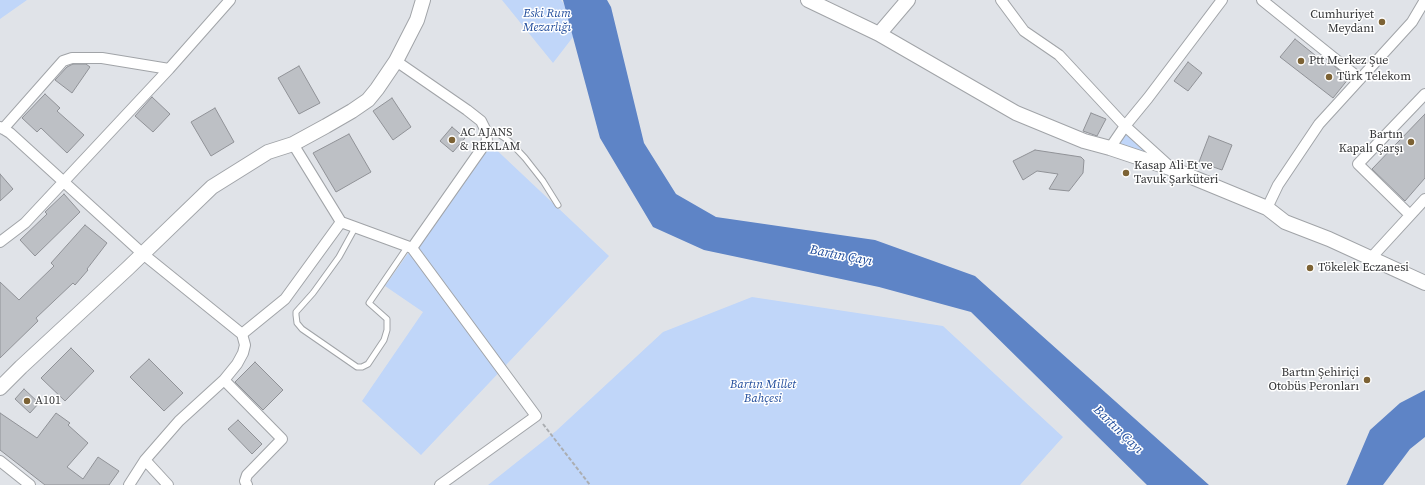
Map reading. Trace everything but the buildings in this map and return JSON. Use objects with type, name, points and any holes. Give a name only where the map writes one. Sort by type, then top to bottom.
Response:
[{"type":"street","points":[[0,242],[25,223],[169,69],[230,0]]},
{"type":"street","points":[[0,388],[212,187],[268,152],[293,144],[352,112],[368,100],[396,61],[417,20],[423,0]]},
{"type":"street","points":[[808,0],[879,34],[1016,113],[1084,141],[1170,168],[1267,208],[1285,222],[1330,239],[1370,259],[1425,283]]},
{"type":"street","points":[[879,34],[908,0]]},
{"type":"street","points":[[1001,0],[1024,31],[1059,55],[1125,126],[1170,168]]},
{"type":"street","points":[[1110,148],[1125,126],[1222,0]]},
{"type":"street","points":[[1262,0],[1360,79]]},
{"type":"street","points":[[1267,208],[1278,186],[1319,124],[1412,22],[1425,0]]},
{"type":"street","points":[[129,485],[145,460],[179,421],[224,380],[243,353],[245,345],[242,334],[143,254],[10,133],[2,128],[63,61],[72,58],[102,58],[169,69]]},
{"type":"street","points":[[396,61],[481,121],[486,131],[488,141],[410,247]]},
{"type":"street","points":[[1410,215],[1358,164],[1425,94]]},
{"type":"street","points":[[293,144],[341,222],[410,247],[536,416],[440,485]]},
{"type":"street","points":[[1370,259],[1425,199]]},
{"type":"street","points":[[242,334],[285,299],[341,222]]},
{"type":"street","points":[[224,380],[282,439],[248,475],[245,481],[247,485]]},
{"type":"street","points":[[145,460],[168,485]]},
{"type":"street","points":[[0,461],[30,485]]},
{"type":"lane","points":[[486,131],[497,133],[509,141],[526,158],[558,205]]},
{"type":"lane","points":[[355,228],[339,257],[313,293],[296,312],[296,315],[297,323],[302,329],[357,367],[368,364],[384,340],[387,330],[387,319],[369,303],[410,247]]},
{"type":"path","points":[[536,416],[590,485]]},
{"type":"green space","points":[[0,0],[27,0],[0,19]]},
{"type":"green space","name":"Eski Rum Mezarlığı","points":[[502,0],[561,0],[564,4],[573,37],[553,63]]},
{"type":"green space","points":[[1125,131],[1156,159],[1116,146]]},
{"type":"green space","points":[[487,141],[609,256],[421,455],[362,401],[423,312],[385,286]]},
{"type":"green space","name":"Bartın Millet Bahçesi","points":[[752,297],[943,326],[1063,437],[1020,485],[488,485],[556,431],[663,332]]},
{"type":"water","name":"Bartın Çayı","points":[[563,0],[607,0],[611,7],[644,143],[676,194],[716,217],[875,240],[975,276],[1209,485],[1147,485],[971,312],[879,287],[704,250],[653,227],[600,138]]},
{"type":"water","points":[[1425,390],[1425,437],[1410,449],[1383,485],[1346,485],[1370,430],[1400,403]]},
{"type":"place","name":"Cumhuriyet Meydanı","points":[[1382,22]]},
{"type":"place","name":"Ptt Merkez Şue","points":[[1301,61]]},
{"type":"place","name":"Türk Telekom","points":[[1329,77]]},
{"type":"place","name":"AC AJANS & REKLAM","points":[[452,140]]},
{"type":"place","name":"Bartın Kapalı Çarşı","points":[[1411,142]]},
{"type":"place","name":"Kasap Ali Et ve Tavuk Şarküteri","points":[[1126,173]]},
{"type":"place","name":"Tökelek Eczanesi","points":[[1310,268]]},
{"type":"place","name":"Bartın Şehiriçi Otobüs Peronları","points":[[1367,380]]},
{"type":"place","name":"A101","points":[[27,401]]}]
